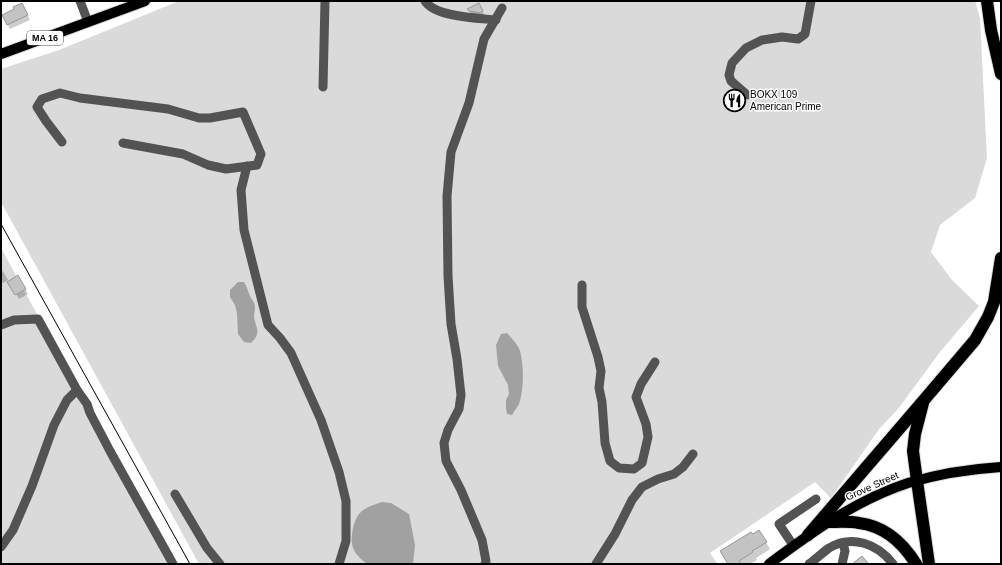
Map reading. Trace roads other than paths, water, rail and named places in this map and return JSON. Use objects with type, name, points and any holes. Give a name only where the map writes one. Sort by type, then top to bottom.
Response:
[{"type":"highway","points":[[987,1],[991,30],[1001,74]]},
{"type":"highway","points":[[808,535],[972,344],[985,322],[994,302],[1001,258]]},
{"type":"highway","points":[[924,400],[914,441],[914,454],[929,564]]},
{"type":"highway","points":[[828,522],[861,523],[881,529],[900,543],[916,564]]},
{"type":"main road","name":"MA 16","points":[[1,54],[145,1]]},
{"type":"main road","name":"Grove Street","points":[[773,563],[793,545],[828,522],[870,499],[900,486],[950,473],[1001,467]]},
{"type":"lane","points":[[80,1],[88,22]]},
{"type":"lane","points":[[323,87],[325,1]]},
{"type":"lane","points":[[425,1],[428,6],[442,13],[496,20]]},
{"type":"lane","points":[[747,95],[731,81],[729,75],[732,63],[746,48],[762,40],[782,37],[798,39],[805,34],[811,1]]},
{"type":"lane","points":[[485,564],[486,561],[482,540],[461,490],[446,461],[444,443],[448,430],[459,409],[461,395],[451,324],[446,196],[451,152],[469,104],[484,39],[502,8]]},
{"type":"lane","points":[[62,142],[46,122],[37,107],[42,99],[60,93],[80,98],[168,109],[199,118],[210,118],[243,112],[261,154],[257,165],[226,169],[208,165],[183,154],[123,143]]},
{"type":"lane","points":[[247,166],[241,190],[244,230],[268,325],[291,353],[321,420],[339,472],[346,501],[346,541],[339,564]]},
{"type":"lane","points":[[582,285],[582,307],[601,371],[599,388],[602,402],[605,443],[610,461],[619,468],[634,469],[642,464],[648,437],[646,424],[636,397],[641,384],[655,362]]},
{"type":"lane","points":[[1,325],[14,320],[38,319],[77,390],[87,404],[90,413],[110,451],[173,564]]},
{"type":"lane","points":[[1,547],[13,530],[32,486],[54,425],[67,400],[77,390]]},
{"type":"lane","points":[[596,564],[616,534],[632,500],[642,487],[658,479],[674,474],[683,467],[692,454]]},
{"type":"lane","points":[[175,494],[207,548],[220,564]]},
{"type":"lane","points":[[793,545],[779,524],[816,499]]},
{"type":"lane","points":[[809,564],[829,549],[843,543],[856,542],[871,546],[882,552],[893,564]]},
{"type":"lane","points":[[842,564],[845,551],[843,543]]},
{"type":"tram line","points":[[1,224],[190,564]]},
{"type":"place","name":"BOKX 109 American Prime","points":[[735,100]]}]
